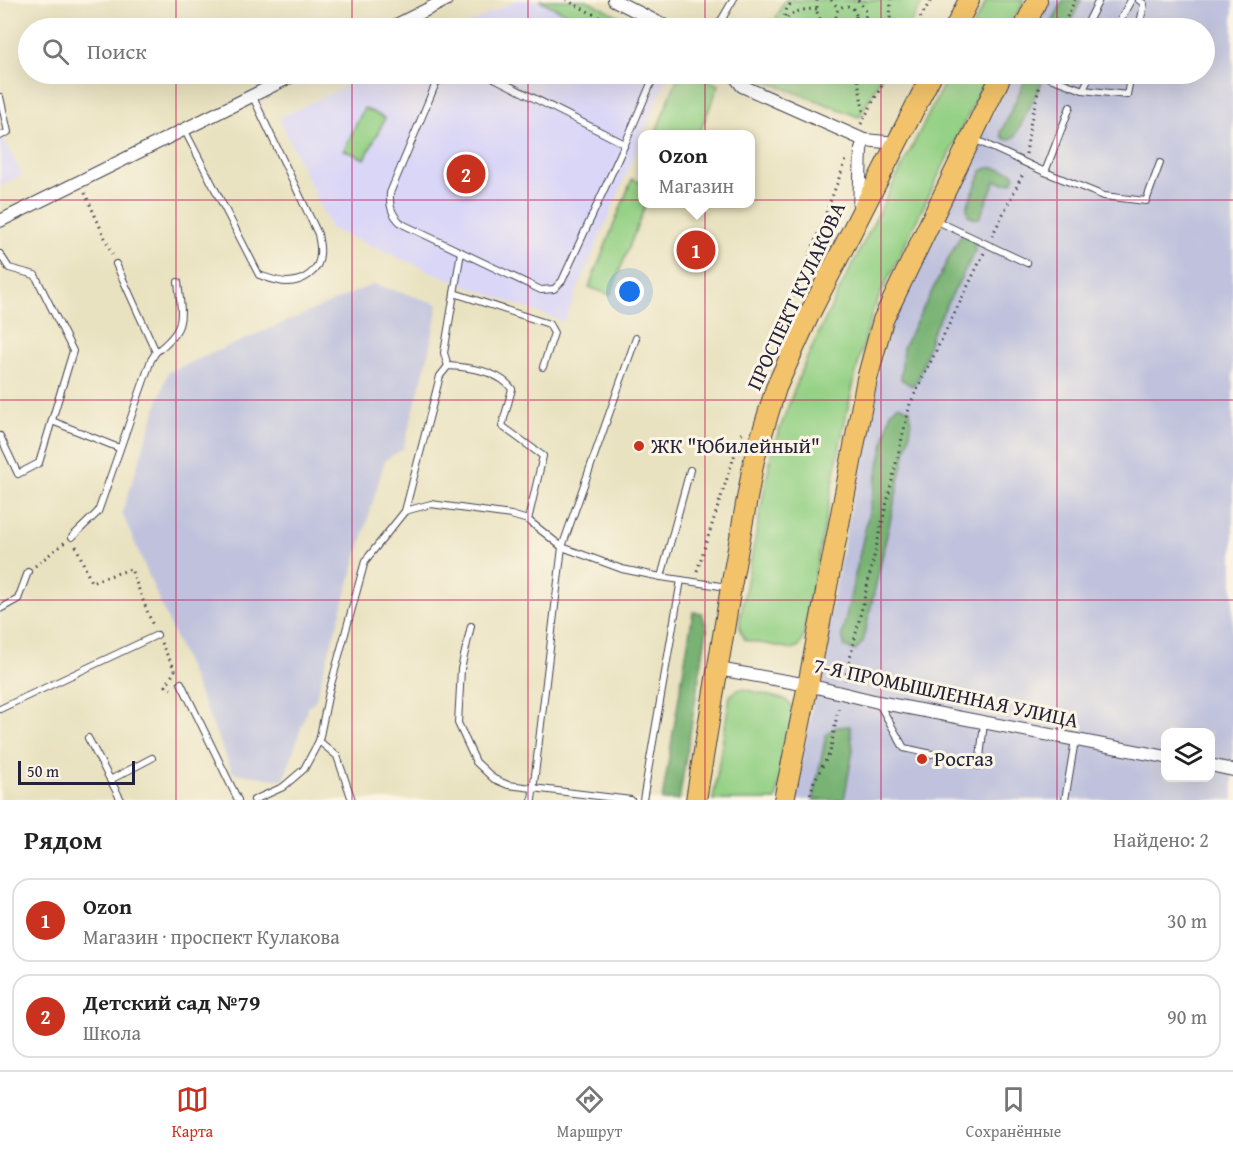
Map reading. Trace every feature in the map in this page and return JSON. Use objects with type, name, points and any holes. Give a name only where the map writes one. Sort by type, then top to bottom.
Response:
[{"type":"main road","points":[[960,18],[969,0]]},
{"type":"main road","points":[[1029,18],[1037,0]]},
{"type":"main road","name":"ПРОСПЕКТ КУЛАКОВА","points":[[696,800],[754,460],[776,388],[809,315],[927,84]]},
{"type":"main road","points":[[784,800],[867,379],[883,320],[997,84]]},
{"type":"street","points":[[410,18],[446,0]]},
{"type":"street","points":[[614,0],[649,18]]},
{"type":"street","points":[[0,221],[274,84]]},
{"type":"street","points":[[740,84],[864,140],[897,143]]},
{"type":"street","points":[[858,219],[861,149],[864,140]]},
{"type":"street","name":"7-Я ПРОМЫШЛЕННАЯ УЛИЦА","points":[[718,669],[1161,756]]},
{"type":"street","points":[[1215,766],[1233,770]]},
{"type":"lane","points":[[723,18],[733,0]]},
{"type":"lane","points":[[1090,18],[1099,0]]},
{"type":"lane","points":[[1121,18],[1131,0]]},
{"type":"lane","points":[[1139,0],[1144,4],[1141,18]]},
{"type":"lane","points":[[436,84],[390,193],[389,205],[394,216],[402,224],[541,290],[554,289],[562,281],[626,144],[651,84]]},
{"type":"lane","points":[[506,84],[626,144]]},
{"type":"lane","points":[[1067,84],[1083,90],[1127,95],[1129,84]]},
{"type":"lane","points":[[1083,90],[1086,84]]},
{"type":"lane","points":[[184,129],[259,275],[285,282],[306,277],[313,272],[321,254],[318,234],[252,94]]},
{"type":"lane","points":[[0,97],[8,132],[0,136]]},
{"type":"lane","points":[[1045,172],[1070,107]]},
{"type":"lane","points":[[971,138],[1104,196],[1146,201],[1160,164]]},
{"type":"lane","points":[[932,219],[1027,263]]},
{"type":"lane","points":[[448,366],[444,353],[461,252]]},
{"type":"lane","points":[[0,254],[9,268],[35,275],[73,351],[39,463],[18,474],[0,436]]},
{"type":"lane","points":[[116,264],[156,352]]},
{"type":"lane","points":[[72,537],[98,512],[151,360],[156,352],[174,338],[182,318],[178,282]]},
{"type":"lane","points":[[454,293],[549,324],[554,333],[543,368]]},
{"type":"lane","points":[[532,800],[562,547],[636,339]]},
{"type":"lane","points":[[254,800],[283,787],[304,769],[319,741],[329,692],[365,561],[405,511],[440,376],[448,366]]},
{"type":"lane","points":[[448,366],[467,367],[505,380],[512,389],[502,426],[543,456],[528,520]]},
{"type":"lane","points":[[52,421],[119,448]]},
{"type":"lane","points":[[661,577],[690,470]]},
{"type":"lane","points":[[405,511],[431,504],[511,515],[528,520],[562,547],[622,569],[731,587]]},
{"type":"lane","points":[[0,609],[18,599],[28,572]]},
{"type":"lane","points":[[643,800],[681,580]]},
{"type":"lane","points":[[471,626],[460,669],[458,723],[476,762],[494,779],[508,785],[631,800]]},
{"type":"lane","points":[[0,709],[157,635]]},
{"type":"lane","points":[[181,683],[238,800]]},
{"type":"lane","points":[[878,702],[904,747],[932,754]]},
{"type":"lane","points":[[949,758],[979,766],[984,722]]},
{"type":"lane","points":[[88,738],[121,800]]},
{"type":"lane","points":[[1065,800],[1075,740]]},
{"type":"lane","points":[[319,741],[337,756],[352,800]]},
{"type":"lane","points":[[110,780],[152,758]]},
{"type":"path","points":[[566,0],[601,18]]},
{"type":"path","points":[[783,18],[794,0]]},
{"type":"path","points":[[817,0],[820,18]]},
{"type":"path","points":[[831,0],[839,9]]},
{"type":"path","points":[[858,0],[866,11],[865,18]]},
{"type":"path","points":[[890,18],[891,0]]},
{"type":"path","points":[[920,18],[931,0]]},
{"type":"path","points":[[1067,18],[1075,0]]},
{"type":"path","points":[[837,18],[839,9],[845,6],[854,10],[856,18]]},
{"type":"path","points":[[789,18],[803,9],[817,9]]},
{"type":"path","points":[[859,84],[864,116]]},
{"type":"path","points":[[809,800],[813,781],[830,753],[910,404],[1024,174],[1030,125],[1039,84]]},
{"type":"path","points":[[80,181],[116,264]]},
{"type":"path","points":[[28,572],[72,537],[91,582],[131,569],[157,635],[174,670],[166,686],[190,701]]},
{"type":"shaded area","points":[[517,0],[539,0],[575,18],[480,18]]},
{"type":"shaded area","points":[[1047,0],[1233,0],[1233,800],[794,800],[874,389],[889,323],[1007,84],[1215,84],[1215,18],[1038,18]]},
{"type":"shaded area","points":[[349,84],[665,84],[645,130],[638,130],[638,147],[564,322],[456,282],[331,229],[279,118]]},
{"type":"shaded area","points":[[0,131],[22,175],[0,186]]},
{"type":"shaded area","points":[[374,284],[438,304],[430,349],[403,449],[385,460],[315,701],[308,707],[284,780],[233,773],[122,513],[168,372]]},
{"type":"green space","points":[[539,0],[587,0],[622,18],[575,18]]},
{"type":"green space","points":[[785,0],[924,0],[914,18],[776,18]]},
{"type":"green space","points":[[987,0],[1024,0],[1015,18],[977,18]]},
{"type":"green space","points":[[1063,0],[1081,0],[1073,18],[1055,18]]},
{"type":"green space","points":[[675,84],[719,85],[701,130],[657,130]]},
{"type":"green space","points":[[774,84],[877,84],[859,117]]},
{"type":"green space","points":[[944,84],[983,84],[873,310],[843,430],[803,638],[799,646],[792,649],[745,640],[740,630],[740,618],[772,450],[802,369]]},
{"type":"green space","points":[[1023,84],[1041,84],[1015,137],[1007,140],[1002,137],[1001,132]]},
{"type":"green space","points":[[364,108],[385,118],[365,159],[344,150]]},
{"type":"green space","points":[[990,167],[1012,172],[1015,176],[1012,182],[995,181],[980,217],[976,219],[968,215],[967,206],[982,171]]},
{"type":"green space","points":[[632,179],[638,181],[638,208],[644,208],[610,295],[589,287]]},
{"type":"green space","points":[[960,236],[970,237],[974,241],[975,251],[932,333],[919,378],[912,386],[901,379],[903,348]]},
{"type":"green space","points":[[899,405],[910,410],[911,428],[863,642],[855,651],[845,647],[842,635],[891,411]]},
{"type":"green space","points":[[693,612],[702,613],[707,629],[679,800],[662,800]]},
{"type":"green space","points":[[743,689],[786,700],[792,707],[793,714],[776,800],[713,800],[730,696],[737,690]]},
{"type":"green space","points":[[850,726],[853,750],[844,800],[813,800],[826,735],[836,727]]},
{"type":"place","name":"Детский сад №79","points":[[466,174]]},
{"type":"place","name":"Ozon","points":[[696,250]]},
{"type":"place","name":"ЖК \"Юбилейный\"","points":[[639,446]]},
{"type":"place","name":"Росгаз","points":[[922,759]]}]
